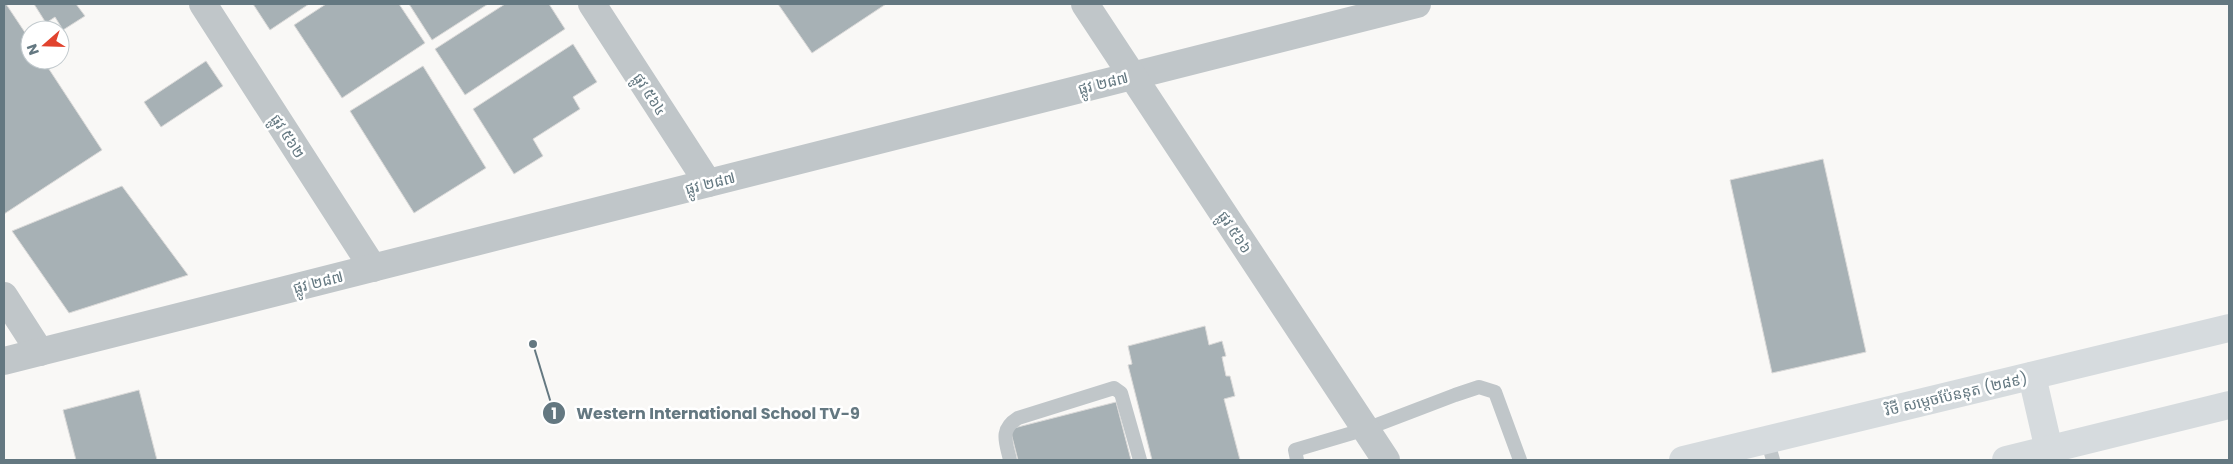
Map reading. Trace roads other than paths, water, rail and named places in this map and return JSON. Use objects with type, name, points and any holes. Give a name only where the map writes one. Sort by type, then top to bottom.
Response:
[{"type":"main road","name":"វិថី សម្តេចប៉ែននុត (២៨៩)","points":[[1683,460],[1770,450],[2032,376],[2229,328]]},
{"type":"main road","points":[[2032,376],[2049,450]]},
{"type":"main road","points":[[2006,460],[2229,406]]},
{"type":"street","name":"ផ្លូវ ៥៦២","points":[[203,4],[373,268]]},
{"type":"street","name":"ផ្លូវ ៥៦៤","points":[[592,4],[708,183]]},
{"type":"street","name":"ផ្លូវ ៥៦៦","points":[[1085,4],[1386,460]]},
{"type":"street","name":"ផ្លូវ ២៨៧","points":[[4,361],[1417,4]]},
{"type":"street","points":[[4,296],[40,352]]},
{"type":"lane","points":[[1296,460],[1295,450],[1366,429],[1479,387],[1495,392],[1520,460]]},
{"type":"lane","points":[[1010,460],[1004,433],[1009,424],[1026,415],[1114,388],[1121,393],[1140,460]]},
{"type":"place","name":"Western International School TV-9","points":[[533,344]]}]
